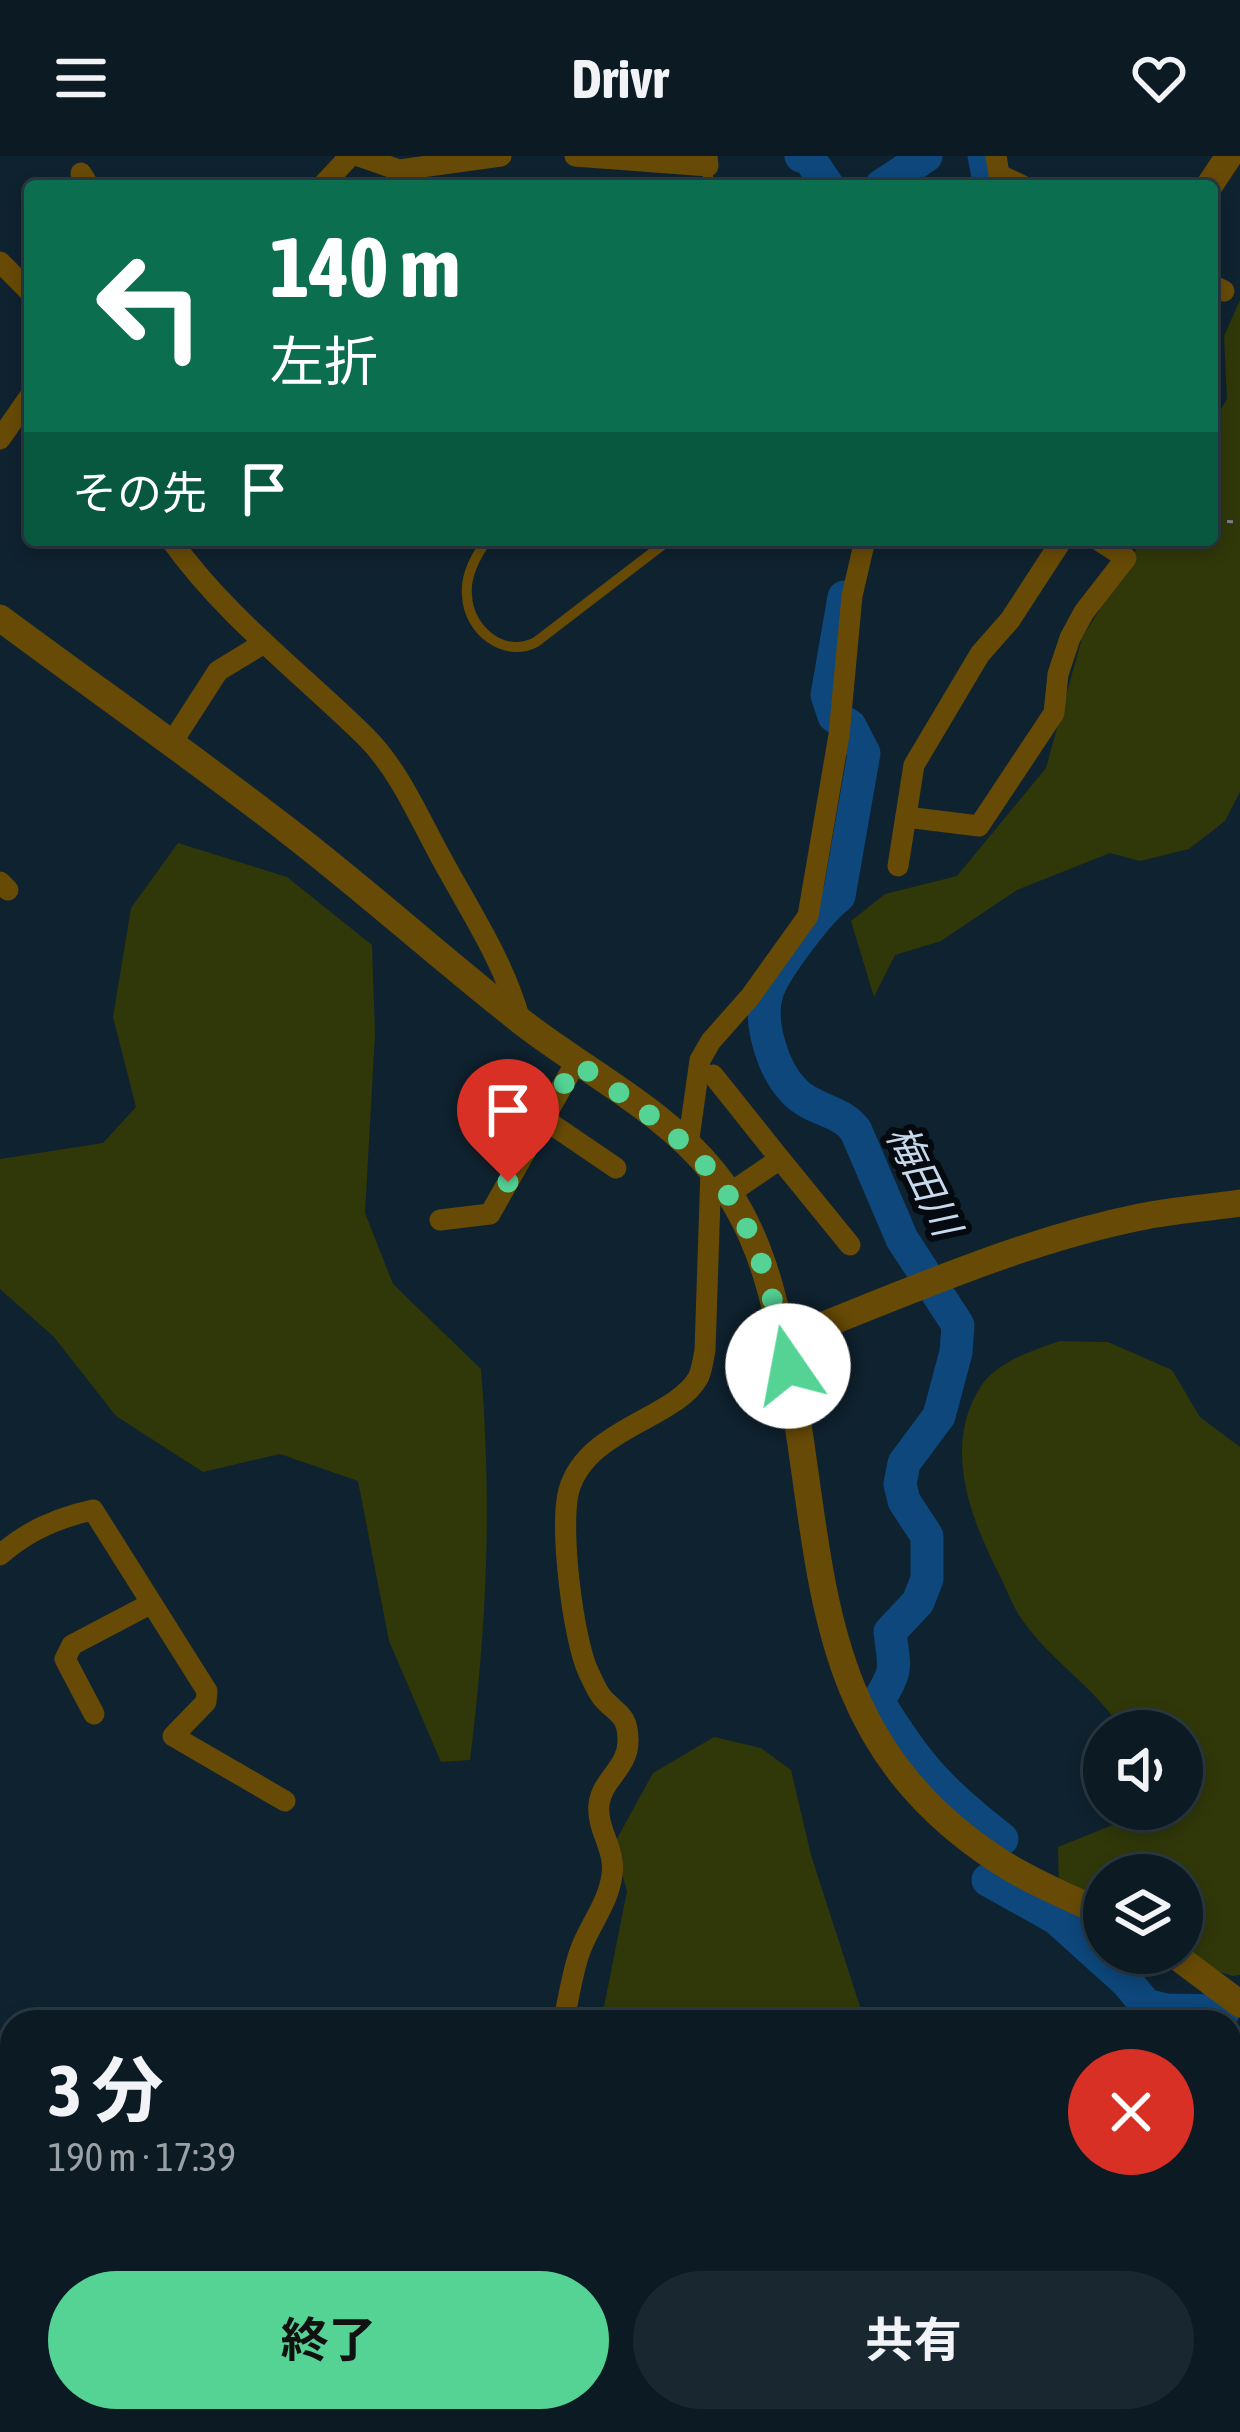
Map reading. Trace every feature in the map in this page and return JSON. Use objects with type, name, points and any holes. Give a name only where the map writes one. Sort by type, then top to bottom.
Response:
[{"type":"street","points":[[328,180],[350,156]]},
{"type":"street","points":[[359,156],[399,170],[501,156]]},
{"type":"street","points":[[575,156],[708,169]]},
{"type":"street","points":[[0,262],[24,286]]},
{"type":"street","points":[[0,439],[24,405]]},
{"type":"street","points":[[175,546],[263,643],[370,741],[410,799],[494,956],[520,1020]]},
{"type":"street","points":[[688,1145],[700,1060],[808,916],[839,717],[852,596],[864,546]]},
{"type":"street","points":[[898,866],[914,765],[980,654],[1010,620],[1058,546]]},
{"type":"street","points":[[906,817],[979,826],[1054,712],[1058,674],[1084,612],[1126,558],[1107,546]]},
{"type":"street","points":[[0,618],[291,833],[520,1020],[661,1121],[711,1169],[751,1232],[764,1268],[783,1341],[827,1620],[859,1706],[895,1764],[940,1814],[1001,1862],[1083,1903]]},
{"type":"street","points":[[171,743],[218,671],[263,643]]},
{"type":"street","points":[[440,1220],[490,1214],[576,1063]]},
{"type":"street","points":[[713,1075],[850,1245]]},
{"type":"street","points":[[544,1119],[616,1168]]},
{"type":"street","points":[[730,1193],[780,1159]]},
{"type":"street","points":[[566,2010],[580,1950],[612,1880],[614,1862],[598,1806],[602,1790],[625,1762],[628,1738],[622,1713],[602,1698],[585,1666],[570,1588],[566,1506],[570,1487],[589,1458],[698,1379],[705,1352],[711,1169]]},
{"type":"street","points":[[783,1341],[1001,1257],[1089,1229],[1240,1203]]},
{"type":"street","points":[[0,1555],[32,1532],[69,1515],[94,1510],[207,1691],[206,1702],[173,1736],[284,1801]]},
{"type":"street","points":[[94,1714],[64,1659],[72,1645],[150,1604]]},
{"type":"street","points":[[1200,1974],[1240,2004]]},
{"type":"lane","points":[[483,546],[474,560],[466,592],[470,615],[482,631],[508,649],[524,649],[536,642],[661,546]]},
{"type":"green space","points":[[1240,300],[1240,792],[1225,821],[1189,849],[1140,861],[1110,853],[1017,890],[941,941],[895,955],[874,997],[851,921],[885,894],[957,876],[1046,768],[1082,638],[1138,546],[1218,546],[1218,414],[1227,399],[1224,336]]},
{"type":"green space","points":[[178,843],[287,877],[372,945],[375,1034],[365,1213],[393,1284],[481,1369],[486,1565],[470,1760],[441,1762],[389,1641],[358,1481],[280,1454],[203,1472],[116,1416],[54,1337],[0,1289],[0,1159],[103,1143],[136,1107],[113,1017],[131,908]]},
{"type":"green space","points":[[1060,1341],[1108,1342],[1172,1370],[1200,1417],[1240,1447],[1240,1975],[1203,1967],[1203,1854],[1083,1854],[1083,1915],[1059,1895],[1058,1847],[1100,1830],[1203,1830],[1203,1710],[1107,1710],[1035,1636],[991,1558],[965,1484],[963,1434],[969,1410],[988,1377]]},
{"type":"green space","points":[[714,1737],[761,1748],[791,1770],[811,1855],[861,2010],[603,2010],[627,1891],[614,1844],[653,1773]]},
{"type":"waterway","name":"梅田川","points":[[801,156],[809,158],[824,180]]},
{"type":"waterway","name":"梅田川","points":[[890,180],[926,156]]},
{"type":"waterway","name":"梅田川","points":[[984,156],[989,180]]},
{"type":"waterway","name":"梅田川","points":[[844,597],[827,695],[834,716],[850,726],[864,753],[839,896],[798,941],[771,983],[765,1005],[766,1031],[780,1071],[794,1091],[856,1131],[902,1239],[958,1325],[939,1416],[904,1463],[900,1484],[904,1501],[927,1536],[927,1579],[918,1602],[890,1632],[893,1668],[878,1701],[933,1777],[1002,1839]]},
{"type":"waterway","name":"梅田川","points":[[988,1880],[1056,1918],[1146,2005],[1166,2010]]},
{"type":"route","points":[[508,1182],[576,1063],[661,1121],[711,1169],[736,1201],[764,1268],[788,1366]]}]
